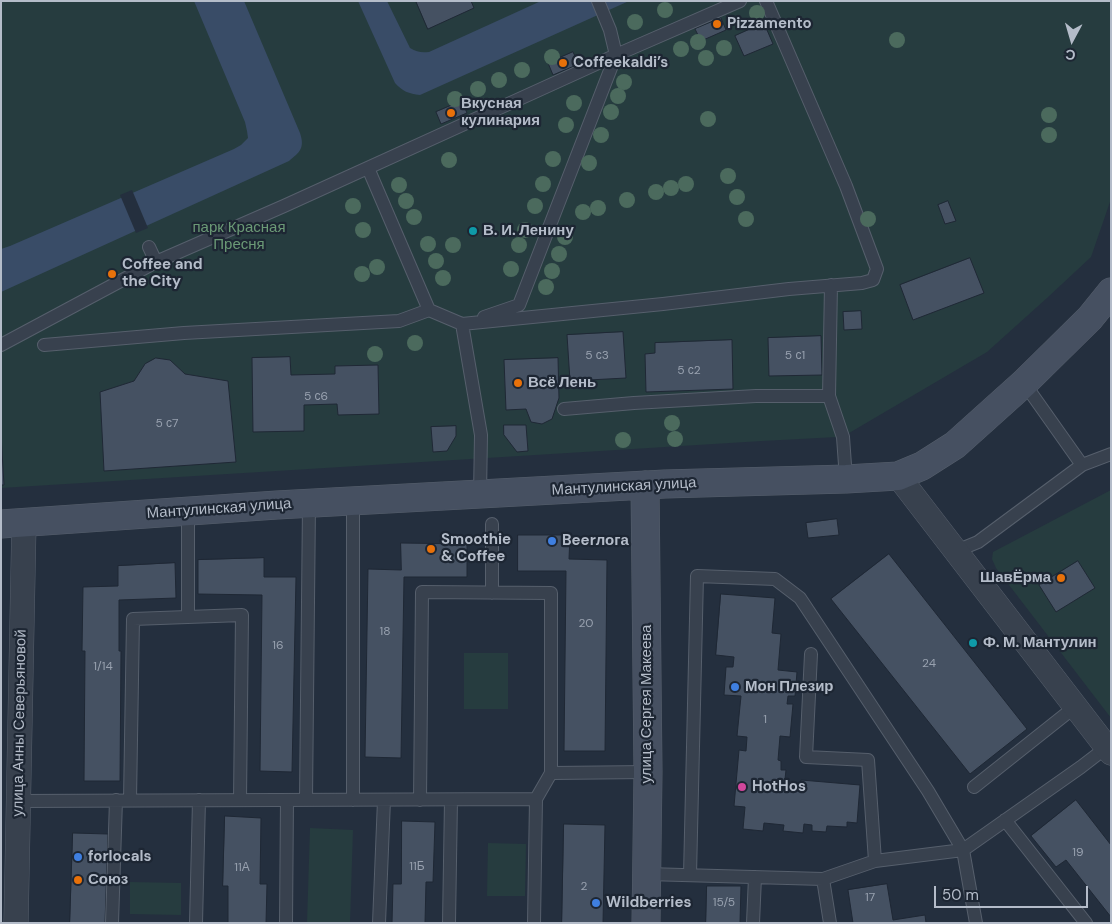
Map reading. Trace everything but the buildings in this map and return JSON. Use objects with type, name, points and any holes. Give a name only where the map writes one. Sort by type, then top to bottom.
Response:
[{"type":"street","name":"Мантулинская улица","points":[[13,523],[309,503],[645,485],[898,476],[922,466],[955,444],[1024,383],[1090,318],[1111,292]]},
{"type":"street","points":[[898,476],[1109,750]]},
{"type":"street","name":"улица Сергея Макеева","points":[[645,485],[648,772],[646,923]]},
{"type":"street","name":"улица Анны Северьяновой","points":[[13,523],[18,801],[16,923]]},
{"type":"lane","points":[[519,305],[616,55],[610,30],[598,1]]},
{"type":"lane","points":[[1,345],[156,262],[740,1]]},
{"type":"lane","points":[[44,345],[184,333],[399,321],[429,310],[462,324],[831,285],[862,284],[873,280],[877,269],[846,186],[766,1]]},
{"type":"lane","points":[[368,168],[429,310]]},
{"type":"lane","points":[[149,247],[156,262]]},
{"type":"lane","points":[[831,285],[830,396],[843,437],[846,479]]},
{"type":"lane","points":[[519,305],[527,318]]},
{"type":"lane","points":[[462,324],[519,305]]},
{"type":"lane","points":[[462,324],[480,435],[480,494]]},
{"type":"lane","points":[[1024,383],[1082,465]]},
{"type":"lane","points":[[564,409],[756,396],[830,396]]},
{"type":"lane","points":[[956,552],[978,542],[1082,465],[1111,454]]},
{"type":"lane","points":[[353,501],[353,800]]},
{"type":"lane","points":[[306,800],[309,503]]},
{"type":"lane","points":[[188,511],[188,617]]},
{"type":"lane","points":[[492,524],[492,593]]},
{"type":"lane","points":[[690,875],[697,576],[775,579],[800,598],[928,791],[963,850],[976,923]]},
{"type":"lane","points":[[420,800],[422,592],[551,593],[550,773],[536,799],[534,923]]},
{"type":"lane","points":[[130,800],[133,619],[242,615],[240,800]]},
{"type":"lane","points":[[811,654],[806,756],[868,760],[875,861]]},
{"type":"lane","points":[[974,787],[1076,706]]},
{"type":"lane","points":[[647,874],[823,879],[875,861],[963,850],[1081,767],[1109,750]]},
{"type":"lane","points":[[550,773],[648,772]]},
{"type":"lane","points":[[18,801],[536,799]]},
{"type":"lane","points":[[112,923],[116,800]]},
{"type":"lane","points":[[196,923],[199,800]]},
{"type":"lane","points":[[286,923],[287,800]]},
{"type":"lane","points":[[379,923],[384,800]]},
{"type":"lane","points":[[449,923],[451,800]]},
{"type":"lane","points":[[1005,820],[1086,923]]},
{"type":"lane","points":[[753,923],[754,877]]},
{"type":"lane","points":[[823,879],[830,923]]},
{"type":"green space","name":"парк Красная Пресня","points":[[1,1],[1111,1],[1111,199],[1091,257],[987,352],[844,436],[1,488]]},
{"type":"green space","points":[[1111,490],[1111,718],[996,568],[992,559],[993,552]]},
{"type":"green space","points":[[464,653],[508,653],[508,709],[464,709]]},
{"type":"green space","points":[[310,828],[353,830],[350,923],[307,923]]},
{"type":"green space","points":[[488,843],[526,844],[525,896],[487,896]]},
{"type":"green space","points":[[130,882],[181,883],[181,915],[130,914]]},
{"type":"water","points":[[194,1],[244,1],[300,133],[302,146],[299,152],[289,161],[1,292],[1,249],[234,149],[248,138],[245,122]]},
{"type":"water","points":[[358,1],[387,1],[410,48],[429,52],[541,1],[629,1],[420,95],[406,92],[395,83]]},
{"type":"pier","points":[[132,190],[148,228],[136,233],[120,195]]},
{"type":"place","name":"Pizzamento","points":[[717,24]]},
{"type":"place","name":"Coffeekaldi’s","points":[[563,63]]},
{"type":"place","name":"Вкусная кулинария","points":[[451,113]]},
{"type":"place","name":"В. И. Ленину","points":[[473,231]]},
{"type":"place","name":"Coffee and the City","points":[[112,274]]},
{"type":"place","name":"Всё Лень","points":[[518,383]]},
{"type":"place","name":"Beerлога","points":[[552,541]]},
{"type":"place","name":"Smoothie & Coffee","points":[[431,549]]},
{"type":"place","name":"ШавЁрма","points":[[1061,578]]},
{"type":"place","name":"Ф. М. Мантулин","points":[[973,643]]},
{"type":"place","name":"Мон Плезир","points":[[735,687]]},
{"type":"place","name":"HotHos","points":[[742,787]]},
{"type":"place","name":"forlocals","points":[[78,857]]},
{"type":"place","name":"Союз","points":[[78,880]]},
{"type":"place","name":"Wildberries","points":[[596,903]]}]
